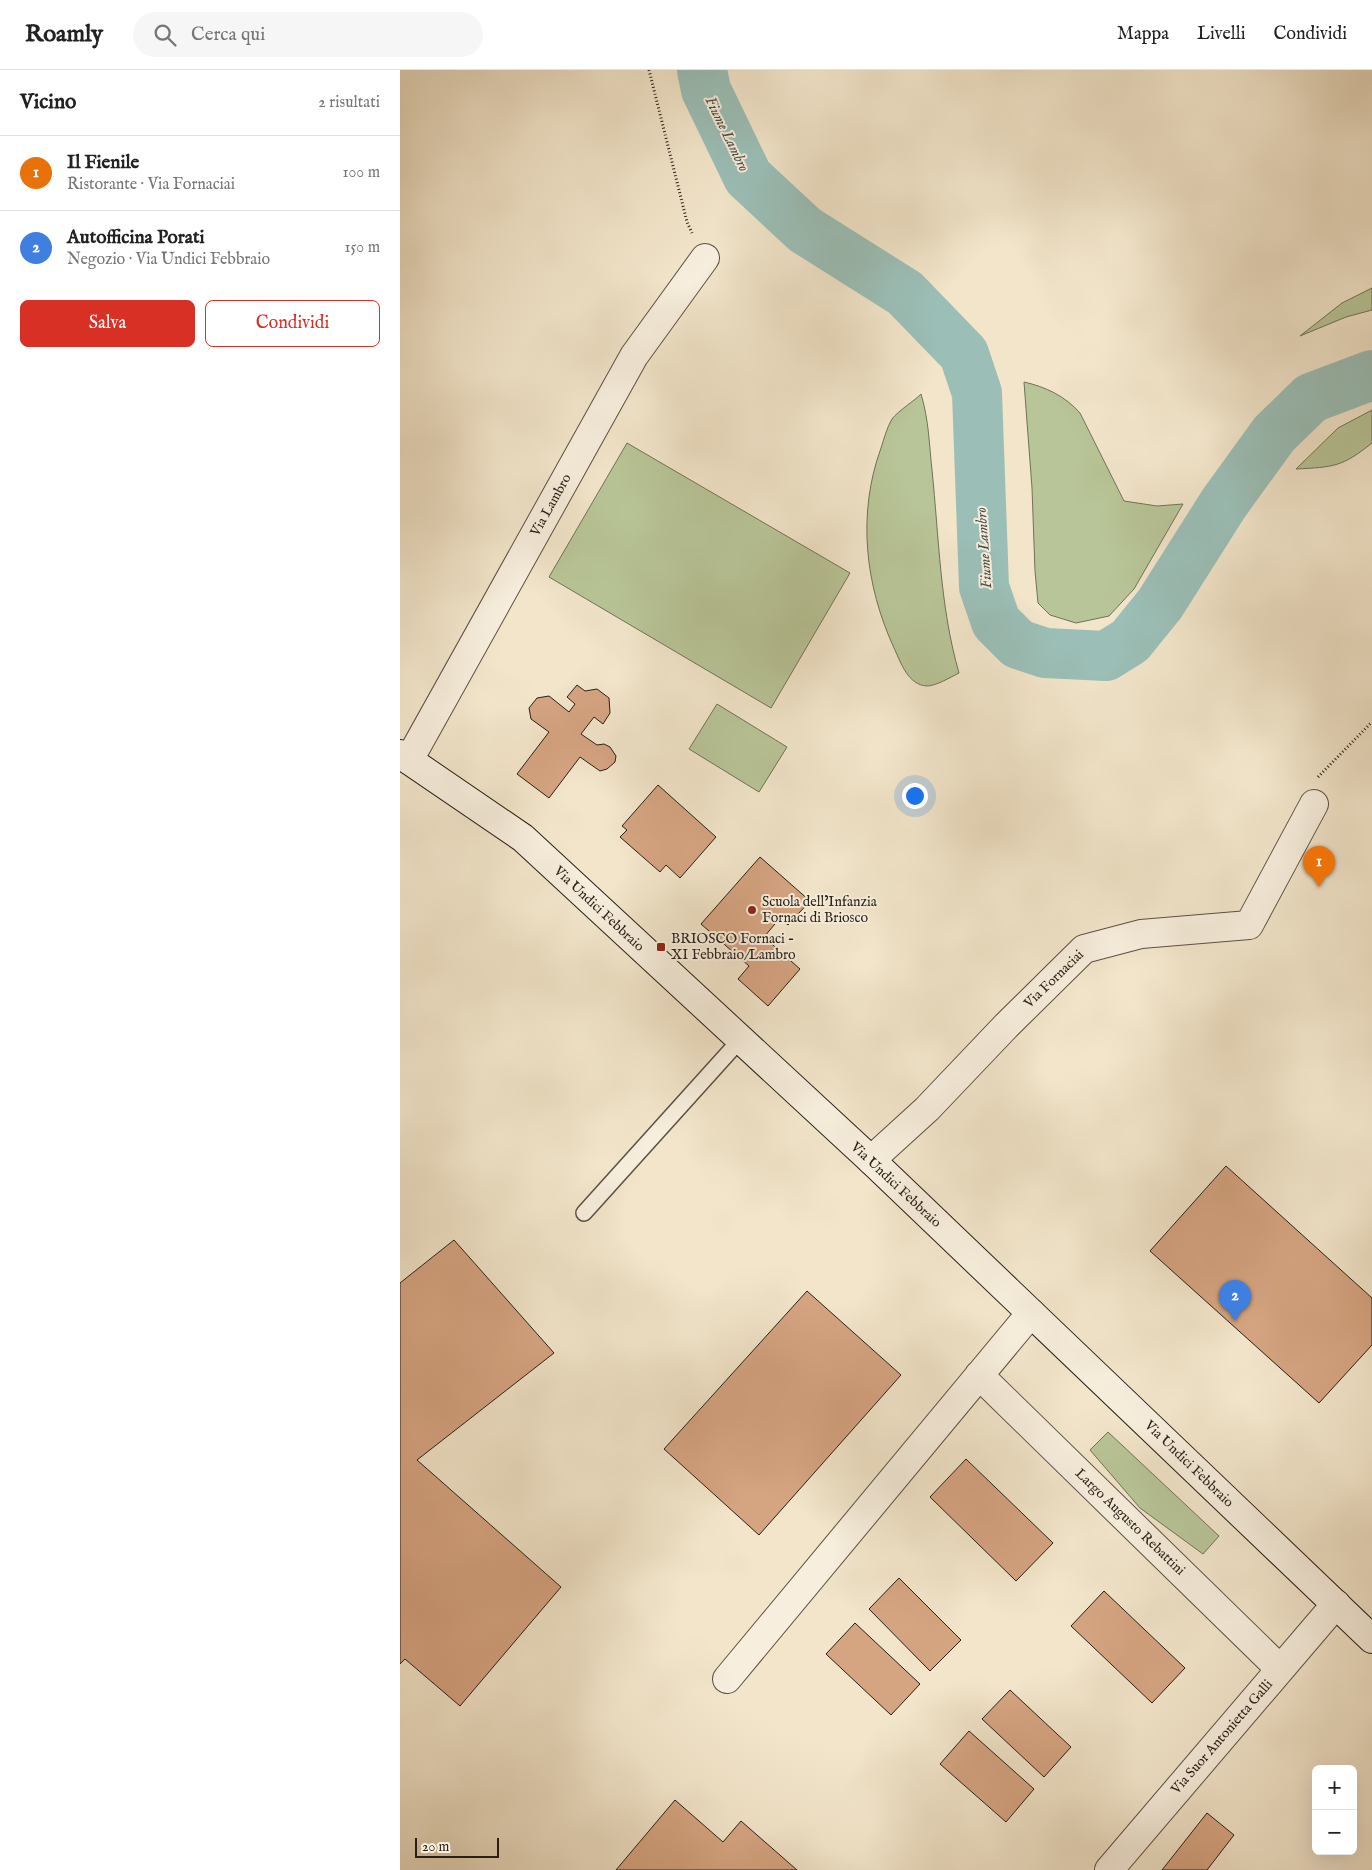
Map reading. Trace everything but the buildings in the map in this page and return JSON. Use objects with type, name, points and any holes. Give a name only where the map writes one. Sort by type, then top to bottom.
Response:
[{"type":"street","name":"Via Lambro","points":[[404,757],[634,356],[705,258]]},
{"type":"street","name":"Via Undici Febbraio","points":[[404,757],[523,838],[870,1160],[1372,1639]]},
{"type":"street","name":"Via Fornaciai","points":[[870,1160],[927,1109],[1084,949],[1141,934],[1249,925],[1315,791]]},
{"type":"street","points":[[727,1679],[1031,1313]]},
{"type":"street","name":"Largo Augusto Rebattini","points":[[979,1375],[1280,1670]]},
{"type":"street","name":"Via Suor Antonietta Galli","points":[[1109,1870],[1336,1604]]},
{"type":"lane","points":[[584,1213],[740,1040]]},
{"type":"path","points":[[649,70],[687,222],[705,258]]},
{"type":"path","points":[[1315,791],[1372,722]]},
{"type":"green space","points":[[1372,288],[1372,310],[1346,317],[1300,336],[1342,303]]},
{"type":"green space","points":[[1024,382],[1055,393],[1080,413],[1124,501],[1157,506],[1183,504],[1134,589],[1109,616],[1076,623],[1050,615],[1038,603]]},
{"type":"green space","points":[[921,394],[926,413],[944,598],[959,673],[931,686],[920,685],[906,672],[884,624],[871,574],[867,524],[873,473],[884,437],[892,419]]},
{"type":"green space","points":[[1372,410],[1372,443],[1353,457],[1337,464],[1296,469],[1338,428]]},
{"type":"green space","points":[[627,443],[850,573],[771,708],[549,577]]},
{"type":"green space","points":[[717,704],[787,747],[759,792],[689,749]]},
{"type":"green space","points":[[1108,1432],[1219,1536],[1203,1554],[1140,1508],[1090,1450]]},
{"type":"waterway","name":"Fiume Lambro","points":[[702,70],[706,90],[748,177],[805,230],[905,293],[964,354],[977,393],[984,587],[996,622],[1018,644],[1045,653],[1106,656],[1130,641],[1160,604],[1224,503],[1274,434],[1311,398],[1372,375]]},
{"type":"place","name":"Il Fienile","points":[[1319,887]]},
{"type":"place","name":"Scuola dell’Infanzia Fornaci di Briosco","points":[[752,910]]},
{"type":"place","name":"BRIOSCO Fornaci - XI Febbraio/Lambro","points":[[661,947]]},
{"type":"place","name":"Autofficina Porati","points":[[1235,1321]]}]
